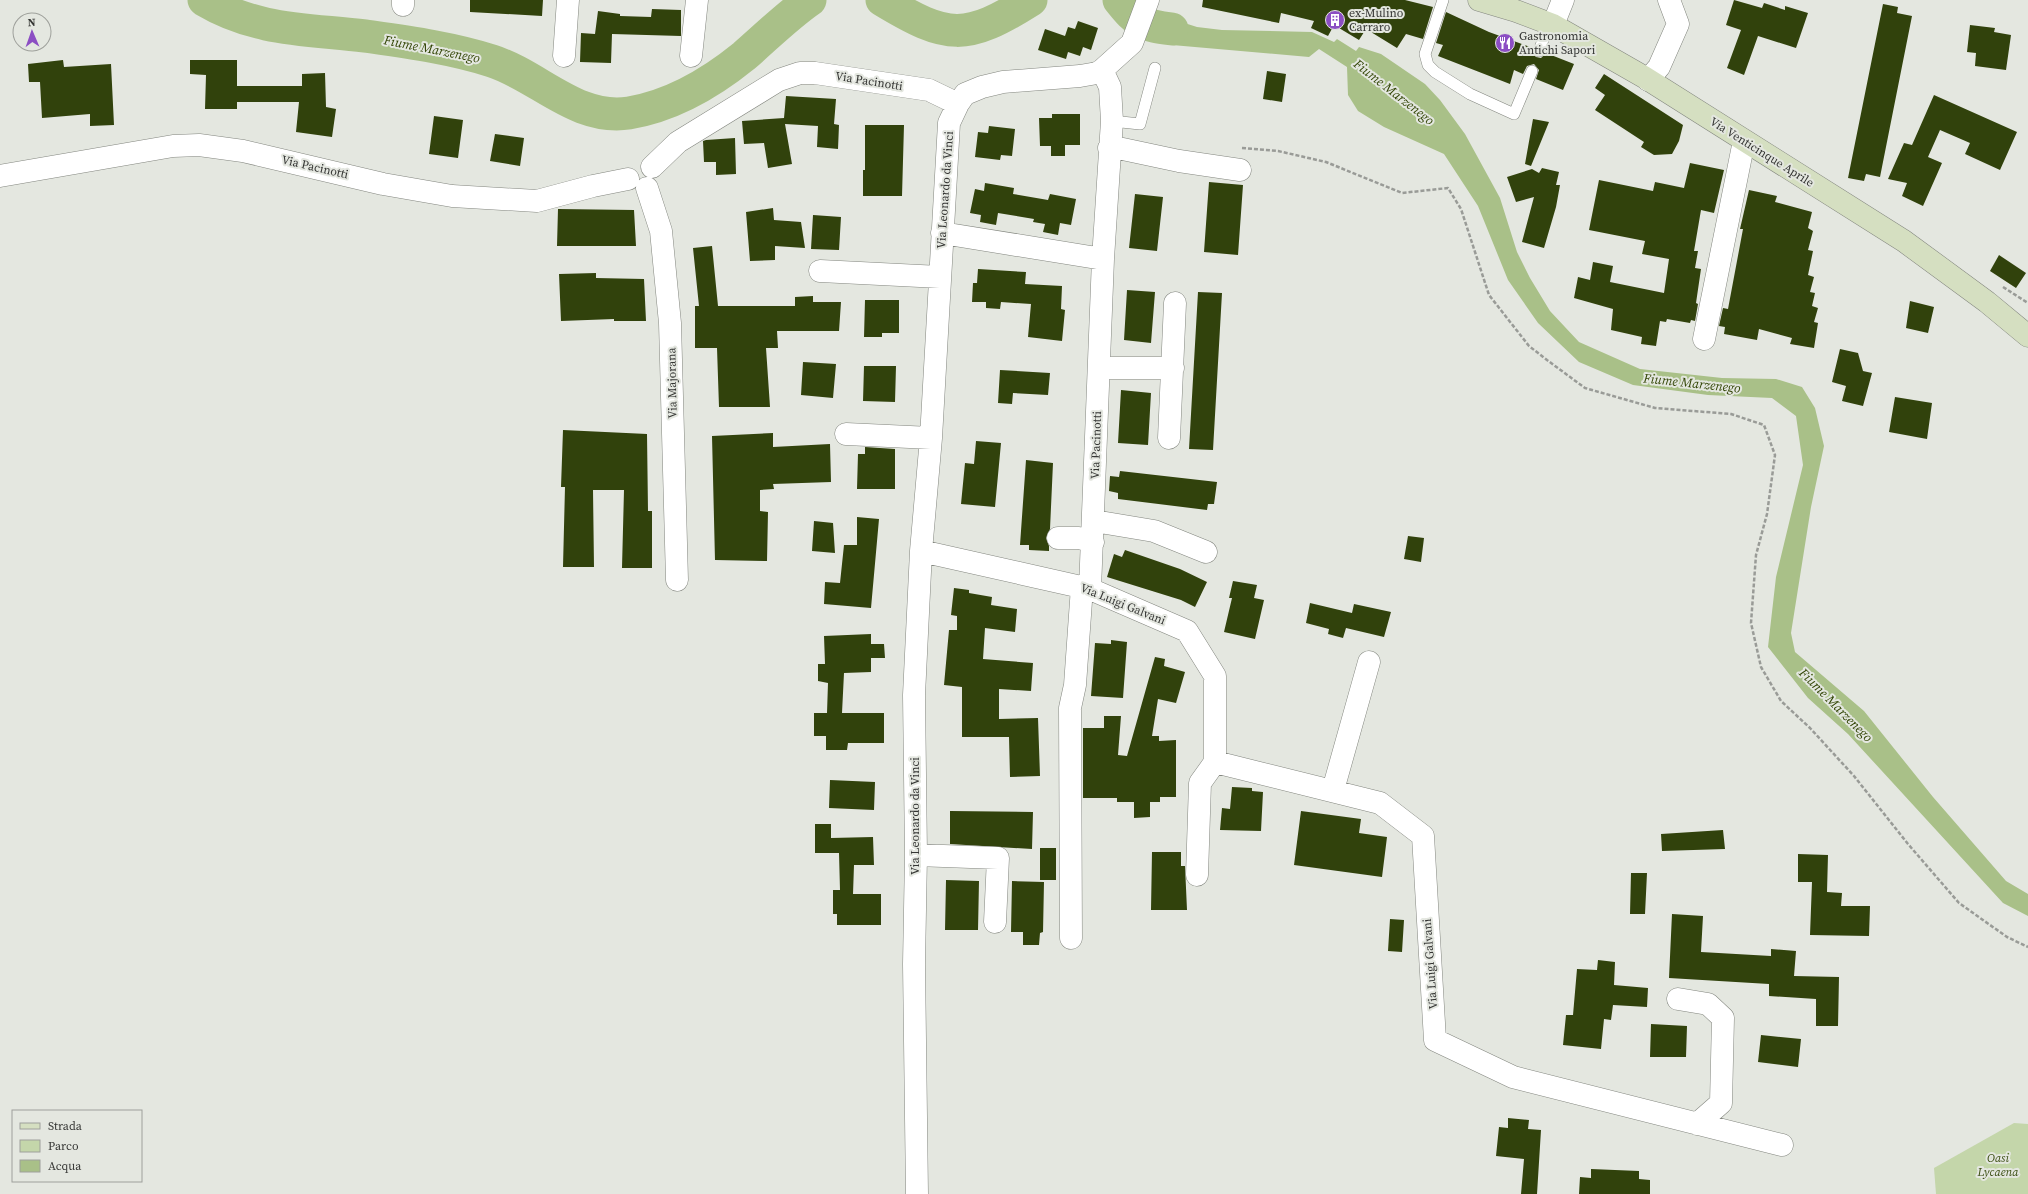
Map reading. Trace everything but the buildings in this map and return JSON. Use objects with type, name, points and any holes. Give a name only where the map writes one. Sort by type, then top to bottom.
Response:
[{"type":"main road","name":"Via Venticinque Aprile","points":[[1479,0],[1551,24],[1648,80],[1904,241],[1987,302],[2028,336]]},
{"type":"street","points":[[564,56],[568,0]]},
{"type":"street","points":[[692,56],[697,0]]},
{"type":"street","points":[[1551,24],[1563,0]]},
{"type":"street","points":[[1648,80],[1659,67],[1678,24],[1669,0]]},
{"type":"street","points":[[958,104],[965,94],[1003,82],[1080,76],[1097,73],[1132,43],[1147,4]]},
{"type":"street","name":"Via Pacinotti","points":[[1071,938],[1070,708],[1075,685],[1093,532],[1103,259],[1109,148],[1112,121],[1110,86],[1102,70]]},
{"type":"street","name":"Via Pacinotti","points":[[638,184],[628,174],[633,165],[643,162],[652,167],[678,142],[779,80],[800,73],[815,73],[929,90],[958,104]]},
{"type":"street","name":"Via Leonardo da Vinci","points":[[917,1194],[914,964],[916,855],[914,695],[921,551],[931,438],[942,233],[950,123],[958,104]]},
{"type":"street","points":[[1704,339],[1744,141]]},
{"type":"street","name":"Via Pacinotti","points":[[0,176],[173,146],[199,145],[243,150],[383,184],[452,196],[537,201],[593,186],[638,184]]},
{"type":"street","points":[[1109,148],[1118,148],[1179,161],[1240,170]]},
{"type":"street","name":"Via Majorana","points":[[638,184],[661,231],[670,323],[677,580]]},
{"type":"street","points":[[942,233],[1103,259]]},
{"type":"street","points":[[820,271],[940,277]]},
{"type":"street","points":[[1169,438],[1175,303]]},
{"type":"street","points":[[1099,368],[1173,368]]},
{"type":"street","points":[[846,434],[931,438]]},
{"type":"street","points":[[1058,538],[1079,538],[1093,532],[1154,531],[1206,552]]},
{"type":"street","name":"Via Luigi Galvani","points":[[921,551],[1086,588],[1188,631],[1215,676],[1215,762],[1333,790],[1380,803],[1423,836],[1435,1040],[1514,1077],[1782,1145]]},
{"type":"street","points":[[1333,790],[1369,662]]},
{"type":"street","points":[[1197,874],[1200,783],[1215,762]]},
{"type":"street","points":[[916,855],[998,858],[995,922]]},
{"type":"street","points":[[1678,999],[1708,1004],[1723,1018],[1721,1103],[1696,1124]]},
{"type":"lane","points":[[1443,0],[1425,54],[1428,65],[1435,72],[1470,94],[1514,114],[1532,71]]},
{"type":"lane","points":[[1539,51],[1551,24]]},
{"type":"lane","points":[[1112,121],[1140,124],[1155,68]]},
{"type":"path","points":[[1241,148],[1278,151],[1326,162],[1402,193],[1448,188],[1461,209],[1489,295],[1529,346],[1547,360],[1585,388],[1655,408],[1732,414],[1764,425],[1775,455],[1767,514],[1756,556],[1751,623],[1761,668],[1781,701],[1810,728],[1854,776],[1908,844],[1959,903],[2007,937],[2028,946]]},
{"type":"green space","name":"Oasi Lycaena","points":[[2014,1123],[2028,1124],[2028,1194],[1936,1194],[1934,1168]]},
{"type":"water","points":[[1153,13],[1197,27],[1222,30],[1312,32],[1334,42],[1337,39],[1356,51],[1359,47],[1381,54],[1425,84],[1440,100],[1465,134],[1500,198],[1517,252],[1530,278],[1550,311],[1579,342],[1640,369],[1722,378],[1776,379],[1802,387],[1815,408],[1824,446],[1811,507],[1791,633],[1795,652],[1864,711],[1933,797],[2006,881],[2028,894],[2028,916],[2003,903],[1848,734],[1808,698],[1768,647],[1776,577],[1803,465],[1796,416],[1772,398],[1708,395],[1633,385],[1579,362],[1538,323],[1508,280],[1478,206],[1444,154],[1384,127],[1358,111],[1348,95],[1347,67],[1319,49],[1309,57],[1172,45],[1148,39],[1147,33]]},
{"type":"waterway","name":"Fiume Marzenego","points":[[204,0],[243,18],[262,23],[302,30],[365,36],[429,46],[477,56],[509,68],[575,104],[610,114],[645,110],[675,99],[705,84],[732,66],[801,6],[810,0]]},
{"type":"waterway","name":"Fiume Marzenego","points":[[882,0],[924,23],[941,28],[957,30],[973,29],[990,23],[1031,0]]},
{"type":"waterway","name":"Fiume Marzenego","points":[[1119,0],[1131,14],[1141,22],[1172,29]]},
{"type":"place","name":"ex-Mulino Carraro","points":[[1335,20]]},
{"type":"place","name":"Gastronomia Antichi Sapori","points":[[1505,43]]}]
